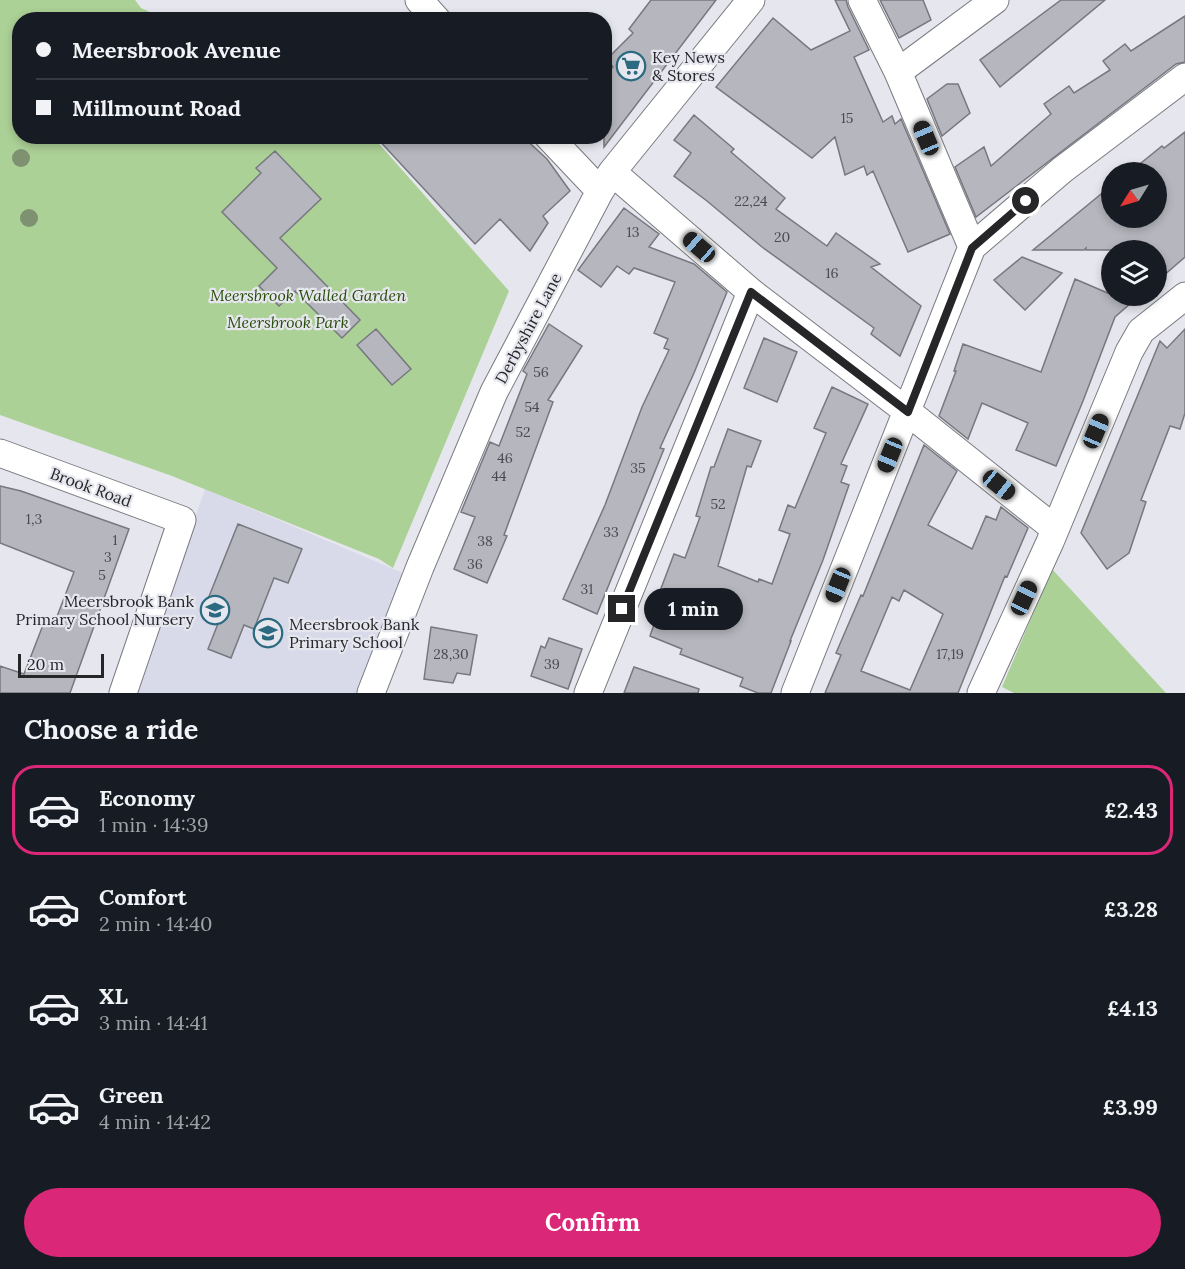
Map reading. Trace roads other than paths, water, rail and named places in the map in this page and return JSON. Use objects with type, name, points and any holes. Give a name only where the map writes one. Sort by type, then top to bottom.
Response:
[{"type":"street","points":[[419,0],[430,12]]},
{"type":"street","name":"Derbyshire Lane","points":[[371,693],[420,567],[494,392],[606,182],[751,0]]},
{"type":"street","points":[[862,0],[898,72],[972,248]]},
{"type":"street","points":[[898,72],[995,0]]},
{"type":"street","points":[[795,693],[972,248],[1062,170],[1185,77]]},
{"type":"street","points":[[558,144],[908,412],[1055,529]]},
{"type":"street","points":[[588,693],[751,292]]},
{"type":"street","points":[[981,693],[1055,529],[1135,342],[1141,332],[1185,296]]},
{"type":"street","name":"Brook Road","points":[[0,453],[182,520],[123,693]]},
{"type":"place","name":"Key News & Stores","points":[[631,66]]},
{"type":"place","name":"Meersbrook Bank Primary School Nursery","points":[[215,610]]},
{"type":"place","name":"Meersbrook Bank Primary School","points":[[268,633]]},
{"type":"park label","name":"Meersbrook Walled Garden","points":[[308,295]]},
{"type":"park label","name":"Meersbrook Park","points":[[288,322]]}]
